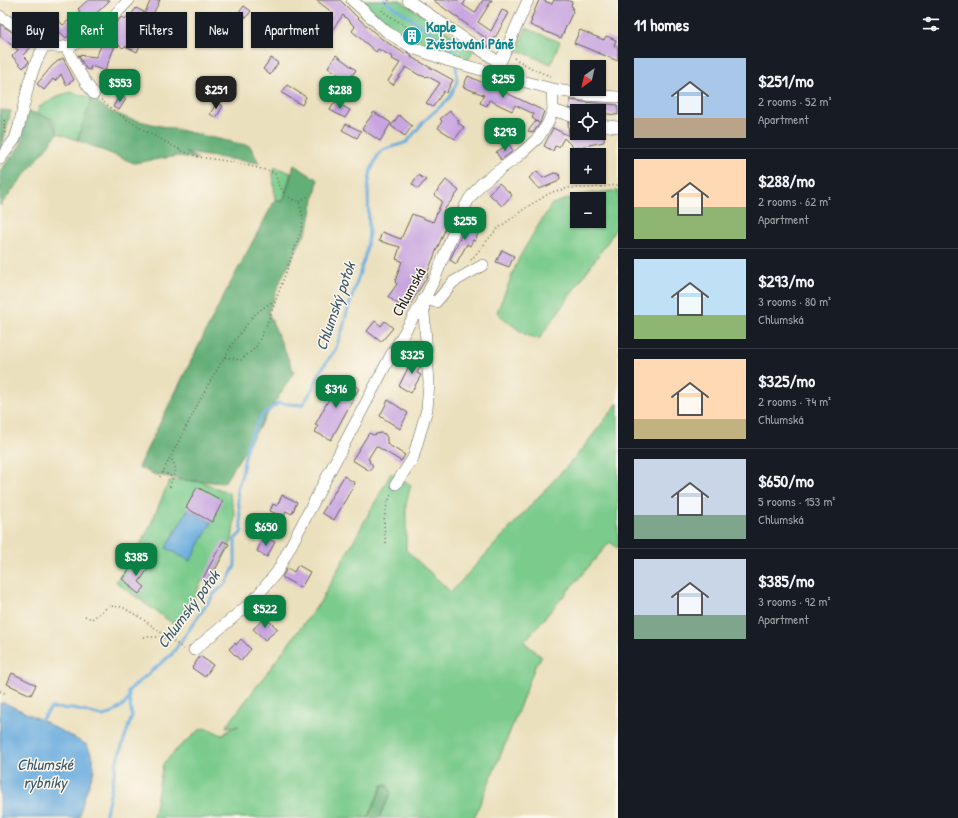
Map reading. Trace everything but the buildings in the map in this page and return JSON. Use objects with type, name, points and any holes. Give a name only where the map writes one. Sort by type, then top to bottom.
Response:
[{"type":"street","points":[[59,47],[79,43],[86,39],[119,11],[129,0]]},
{"type":"street","points":[[352,0],[387,32],[414,48],[449,61],[497,74],[551,84],[584,95],[618,97]]},
{"type":"street","points":[[408,0],[500,62]]},
{"type":"street","points":[[497,74],[500,62],[528,0]]},
{"type":"street","points":[[0,16],[12,23]]},
{"type":"street","points":[[66,46],[80,75],[94,94]]},
{"type":"street","points":[[3,156],[15,139],[29,82],[43,48]]},
{"type":"street","name":"Chlumská","points":[[194,650],[253,602],[277,572],[398,342],[435,278],[460,216],[469,199],[482,183],[518,157],[538,138],[548,123],[553,110],[551,84]]},
{"type":"street","points":[[553,110],[570,116]]},
{"type":"street","points":[[606,125],[618,126]]},
{"type":"street","points":[[396,484],[413,458],[427,409],[429,383],[423,299],[436,302],[453,282],[483,265]]},
{"type":"path","points":[[389,0],[382,11],[421,36],[414,48]]},
{"type":"path","points":[[511,56],[533,69],[550,76],[551,84]]},
{"type":"path","points":[[94,94],[117,113],[142,129],[184,152],[199,157],[233,162],[270,171],[275,174],[278,184],[283,192],[290,199],[299,202]]},
{"type":"path","points":[[468,264],[497,229],[530,205],[552,192],[569,188],[590,188],[618,185]]},
{"type":"path","points":[[299,202],[308,196]]},
{"type":"path","points":[[224,357],[241,360],[256,347],[269,319],[300,231],[303,218],[299,202]]},
{"type":"path","points":[[160,477],[209,383],[235,340],[253,316],[276,299]]},
{"type":"path","points":[[170,458],[174,463],[176,471],[171,480],[170,487]]},
{"type":"path","points":[[163,472],[173,477]]},
{"type":"path","points":[[386,543],[384,528],[387,502],[396,484]]},
{"type":"path","points":[[85,616],[92,619],[109,606],[122,607],[141,618],[181,646]]},
{"type":"path","points":[[144,637],[162,637],[170,639]]},
{"type":"path","points":[[0,691],[7,694]]},
{"type":"green space","points":[[360,0],[400,0],[458,39],[473,51],[469,59],[459,59],[419,45],[384,22]]},
{"type":"green space","points":[[526,28],[560,42],[551,64],[517,50]]},
{"type":"green space","points":[[71,92],[92,98],[77,140],[58,133],[53,119],[37,114],[39,107],[60,95]]},
{"type":"green space","points":[[92,98],[109,111],[130,119],[250,146],[259,163],[186,153],[198,159],[178,156],[134,163],[77,140]]},
{"type":"green space","points":[[0,110],[11,111],[0,149]]},
{"type":"green space","points":[[28,111],[50,118],[58,133],[0,206],[0,171],[22,143],[23,128]]},
{"type":"green space","points":[[294,165],[318,180],[308,228],[282,277],[268,312],[294,372],[224,483],[184,480],[153,474],[138,467],[223,297],[275,200],[283,202]]},
{"type":"green space","points":[[275,167],[291,173],[283,202],[275,199],[273,174]]},
{"type":"green space","points":[[618,190],[618,225],[539,339],[526,335],[505,320],[497,312],[519,258],[552,204],[570,198],[570,228],[606,228],[606,192],[603,192]]},
{"type":"green space","points":[[618,403],[618,549],[610,542],[524,642],[542,657],[536,664],[506,742],[474,818],[379,818],[391,792],[387,785],[382,785],[368,818],[153,818],[163,764],[178,748],[201,729],[207,728],[222,735],[239,726],[226,727],[320,602],[391,473],[411,485],[406,504],[406,550],[451,592],[578,454]]},
{"type":"green space","points":[[184,480],[202,482],[229,493],[235,515],[232,541],[208,584],[202,580],[190,608],[176,626],[116,582],[144,538],[169,481]]},
{"type":"green space","points":[[383,785],[387,785],[391,792],[379,818],[368,818]]},
{"type":"water","points":[[188,509],[212,522],[190,561],[166,548]]},
{"type":"water","name":"Chlumské rybníky","points":[[0,703],[5,703],[41,720],[87,745],[93,758],[94,771],[84,798],[79,818],[0,818]]},
{"type":"waterway","name":"Chlumský potok","points":[[384,0],[444,41],[457,55],[456,60]]},
{"type":"waterway","name":"Chlumský potok","points":[[105,818],[117,761],[132,716],[128,691],[172,654],[214,594],[226,583],[235,566],[235,539],[242,532],[237,489],[242,474],[247,445],[261,416],[278,403],[302,405],[311,392],[321,370],[335,350],[366,253],[369,233],[368,187],[371,170],[378,155],[383,150],[407,142],[425,120],[450,97],[457,82],[456,66]]},
{"type":"waterway","points":[[41,720],[51,708],[73,709],[103,716],[111,714],[125,704],[129,697]]},
{"type":"place","name":"Kaple Zvěstování Páně","points":[[412,36]]}]
